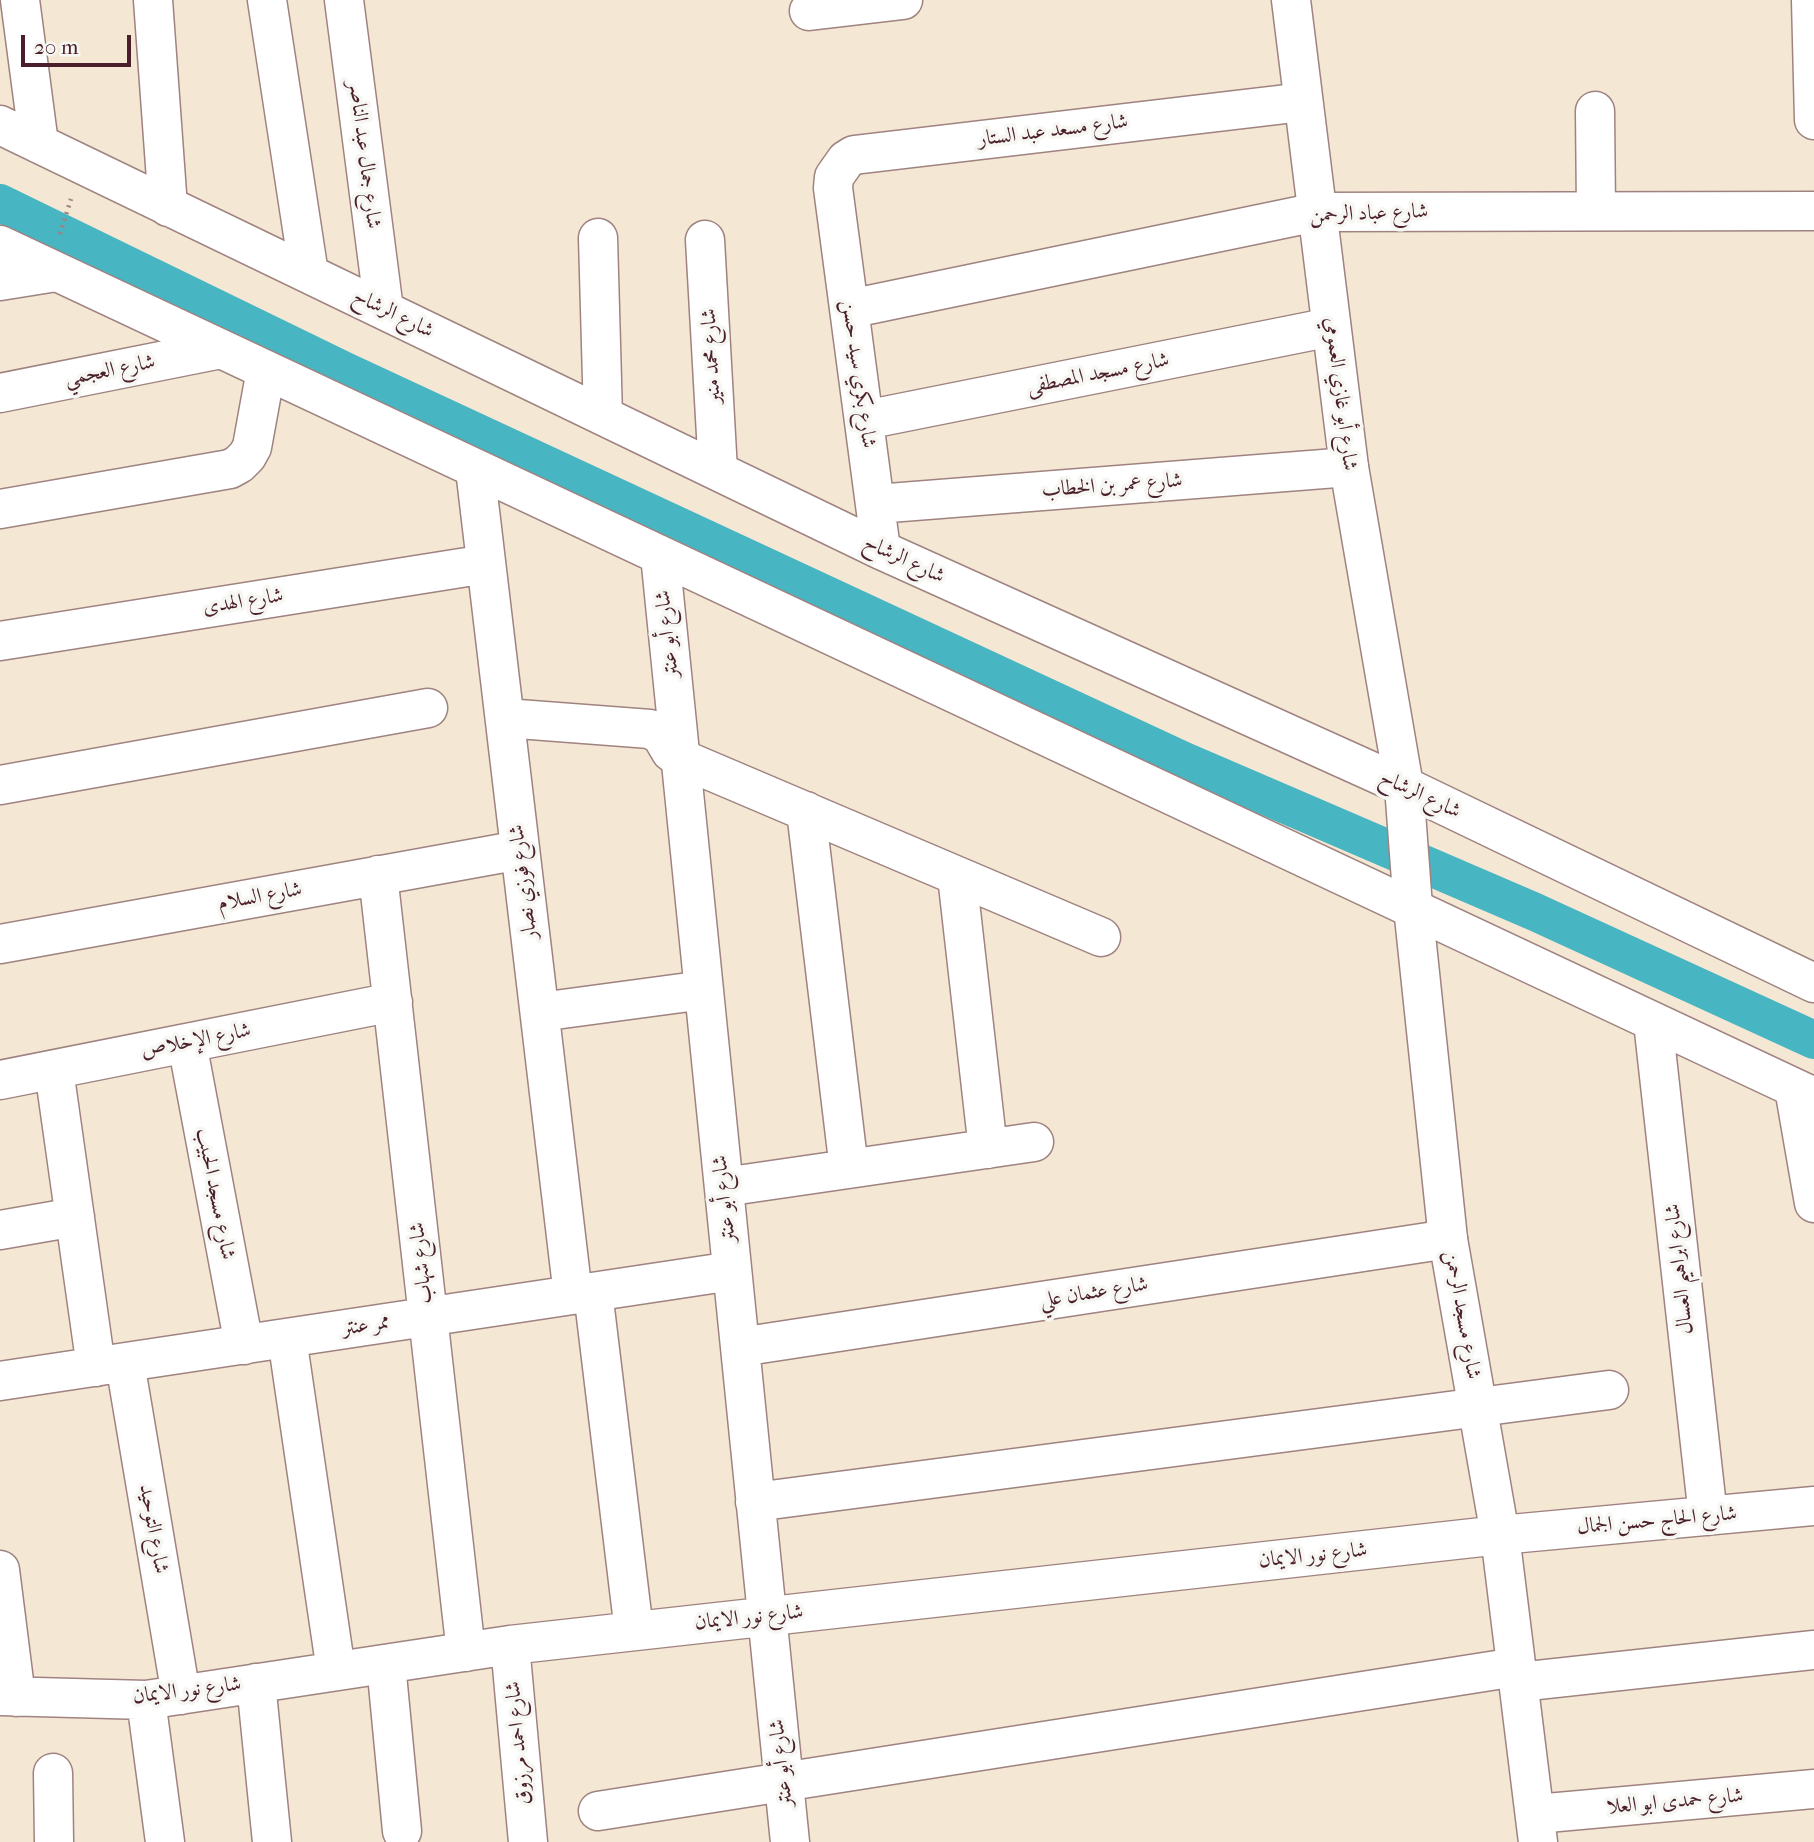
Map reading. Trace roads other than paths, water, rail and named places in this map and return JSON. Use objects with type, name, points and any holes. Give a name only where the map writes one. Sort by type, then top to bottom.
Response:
[{"type":"street","points":[[20,0],[39,144]]},
{"type":"street","points":[[153,0],[168,206]]},
{"type":"street","points":[[267,0],[309,274]]},
{"type":"street","name":"شارع جمال عبد الناصر","points":[[344,0],[384,310]]},
{"type":"street","points":[[809,11],[904,0]]},
{"type":"street","name":"شارع أبو غازي العمومي","points":[[1291,0],[1349,467],[1404,786]]},
{"type":"street","points":[[1811,0],[1814,120]]},
{"type":"street","name":"شارع مسعد عبد الستار","points":[[834,198],[834,177],[839,168],[854,155],[1303,102]]},
{"type":"street","points":[[1595,111],[1596,212]]},
{"type":"street","name":"شارع الرشاح","points":[[0,125],[881,550],[1404,786],[1814,983]]},
{"type":"street","name":"شارع بكري سيد حسن","points":[[834,198],[881,550]]},
{"type":"street","name":"شارع عباد الرحمن","points":[[849,309],[1317,212],[1814,211]]},
{"type":"street","points":[[598,238],[603,416]]},
{"type":"street","name":"شارع محمد منير","points":[[705,240],[718,471]]},
{"type":"street","points":[[0,245],[1804,1093],[1814,1203]]},
{"type":"street","points":[[0,281],[52,270]]},
{"type":"street","name":"شارع مسجد المصطفى","points":[[864,420],[1331,327]]},
{"type":"street","name":"شارع العجمي","points":[[0,393],[221,349]]},
{"type":"street","points":[[0,509],[230,468],[239,464],[252,447],[266,370]]},
{"type":"street","name":"شارع عمر بن الخطاب","points":[[876,504],[1349,467]]},
{"type":"street","name":"شارع فوزي نصار","points":[[475,469],[540,1012],[634,1631]]},
{"type":"street","name":"شارع أبو عنتر","points":[[660,555],[790,1842]]},
{"type":"street","name":"شارع الهدى","points":[[0,641],[486,564]]},
{"type":"street","points":[[0,785],[428,708]]},
{"type":"street","points":[[505,718],[650,729],[661,735],[671,752],[680,758],[1101,937]]},
{"type":"street","name":"شارع مسجد الرحمن","points":[[1404,786],[1413,907],[1448,1239],[1500,1535],[1537,1828]]},
{"type":"street","points":[[806,811],[849,1169]]},
{"type":"street","name":"شارع السلام","points":[[0,944],[520,850]]},
{"type":"street","name":"شارع شهاب","points":[[378,875],[466,1651]]},
{"type":"street","points":[[957,876],[988,1149]]},
{"type":"street","points":[[540,1012],[704,990]]},
{"type":"street","name":"شارع الإخلاص","points":[[0,1080],[393,1002]]},
{"type":"street","name":"شارع ابراهيم العسال","points":[[1653,1021],[1708,1516]]},
{"type":"street","name":"شارع مسجد الحبيب","points":[[187,1043],[244,1345]]},
{"type":"street","name":"شارع التوحيد","points":[[54,1069],[75,1217],[110,1365],[164,1697],[165,1842]]},
{"type":"street","points":[[724,1187],[1034,1142]]},
{"type":"street","points":[[0,1230],[75,1217]]},
{"type":"street","name":"شارع عثمان علي","points":[[740,1347],[1448,1239]]},
{"type":"street","name":"ممر عنتر","points":[[0,1381],[732,1271]]},
{"type":"street","points":[[288,1338],[336,1671]]},
{"type":"street","points":[[755,1502],[1609,1390]]},
{"type":"street","name":"شارع الحاج حسن الجمال","points":[[1500,1535],[1814,1506]]},
{"type":"street","name":"شارع نور الايمان","points":[[8,1697],[164,1697],[510,1645],[1500,1535]]},
{"type":"street","points":[[0,1570],[8,1697]]},
{"type":"street","name":"شارع احمد مرزوق","points":[[510,1645],[528,1842]]},
{"type":"street","points":[[598,1811],[1517,1675],[1814,1650]]},
{"type":"street","points":[[386,1664],[402,1831]]},
{"type":"street","points":[[256,1683],[272,1842]]},
{"type":"street","points":[[53,1773],[54,1842]]},
{"type":"street","name":"شارع حمدى ابو العلا","points":[[1537,1828],[1814,1790]]},
{"type":"waterway","points":[[0,203],[345,371],[1184,761],[1535,912],[1814,1040]]}]
